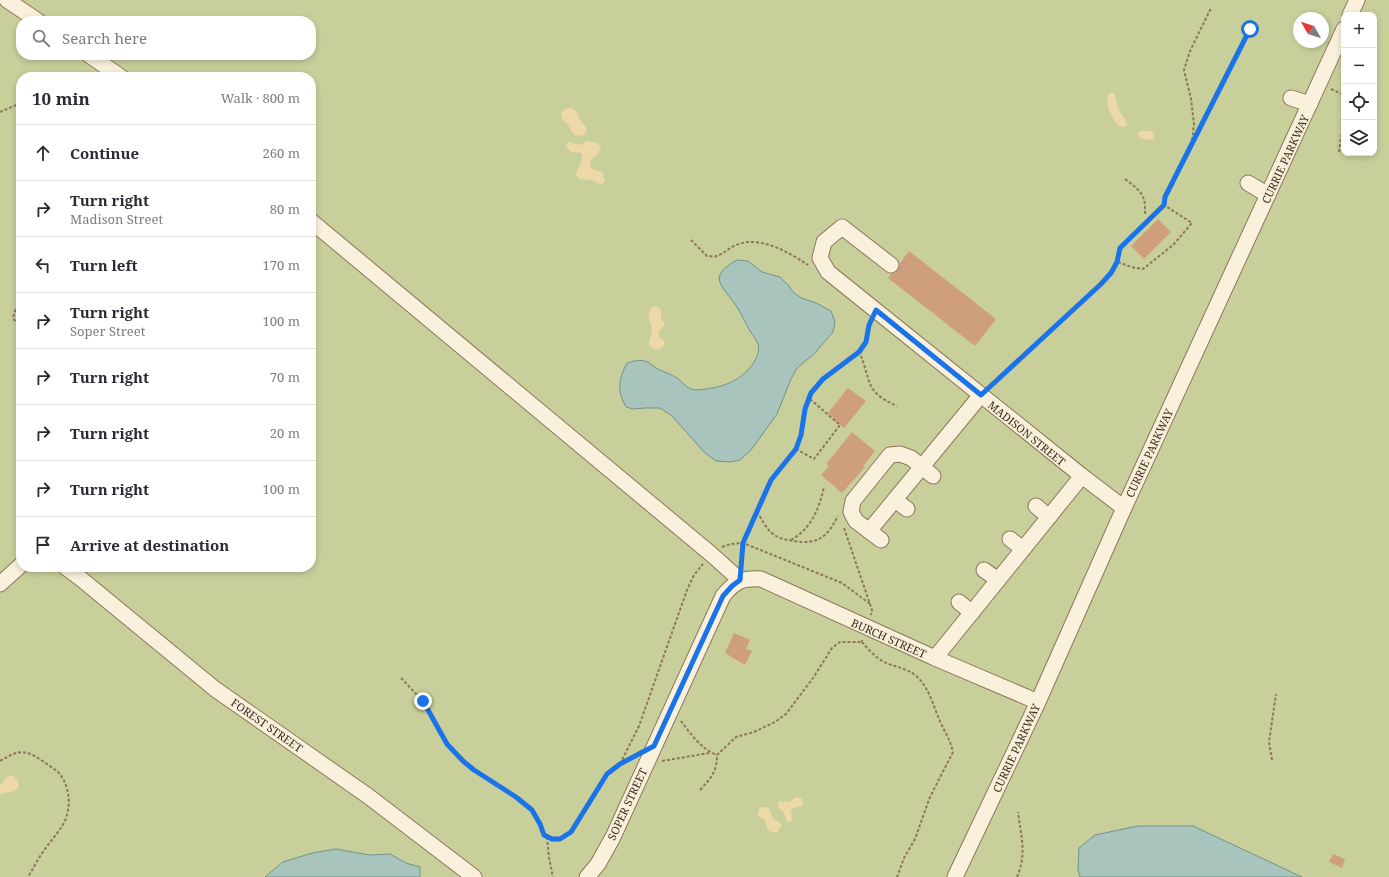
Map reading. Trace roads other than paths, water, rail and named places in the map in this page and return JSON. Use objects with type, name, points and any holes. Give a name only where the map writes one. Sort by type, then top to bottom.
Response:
[{"type":"street","points":[[7,0],[31,16]]},
{"type":"street","points":[[1351,12],[1357,0]]},
{"type":"street","name":"CURRIE PARKWAY","points":[[955,877],[1038,702],[1124,508],[1341,36]]},
{"type":"street","points":[[96,60],[114,72]]},
{"type":"street","points":[[1291,98],[1310,104]]},
{"type":"street","points":[[1248,183],[1268,195]]},
{"type":"street","points":[[316,225],[711,554],[740,580]]},
{"type":"street","name":"MADISON STREET","points":[[891,265],[842,227],[824,242],[820,258],[828,272],[871,315],[981,395],[1124,508]]},
{"type":"street","points":[[928,471],[911,458],[900,454],[890,455],[853,501],[850,512],[856,521],[875,535],[901,504],[928,471],[953,440],[981,395]]},
{"type":"street","points":[[935,658],[1082,476]]},
{"type":"street","points":[[1036,506],[1049,517]]},
{"type":"street","points":[[1010,539],[1023,549]]},
{"type":"street","points":[[0,584],[16,570]]},
{"type":"street","points":[[984,570],[998,580]]},
{"type":"street","name":"FOREST STREET","points":[[72,572],[215,689],[368,796],[474,877]]},
{"type":"street","name":"BURCH STREET","points":[[740,580],[750,578],[761,579],[865,635],[935,658],[1038,702]]},
{"type":"street","name":"SOPER STREET","points":[[587,877],[598,864],[613,836],[723,596],[740,580]]},
{"type":"street","points":[[959,602],[972,613]]},
{"type":"water","points":[[737,260],[748,261],[762,272],[780,277],[794,293],[801,298],[816,303],[831,311],[835,322],[833,332],[813,355],[797,368],[777,414],[751,450],[740,460],[730,462],[716,461],[704,452],[672,416],[660,408],[633,409],[626,407],[621,396],[620,380],[627,363],[637,361],[648,362],[677,378],[689,388],[696,390],[713,388],[727,384],[745,373],[754,363],[759,349],[758,345],[737,307],[721,286],[720,280],[722,271]]},
{"type":"water","points":[[1138,826],[1193,826],[1302,877],[1080,877],[1078,869],[1079,848],[1095,835]]},
{"type":"water","points":[[336,849],[369,855],[390,854],[406,863],[420,867],[420,877],[265,877],[283,862],[312,853]]}]
